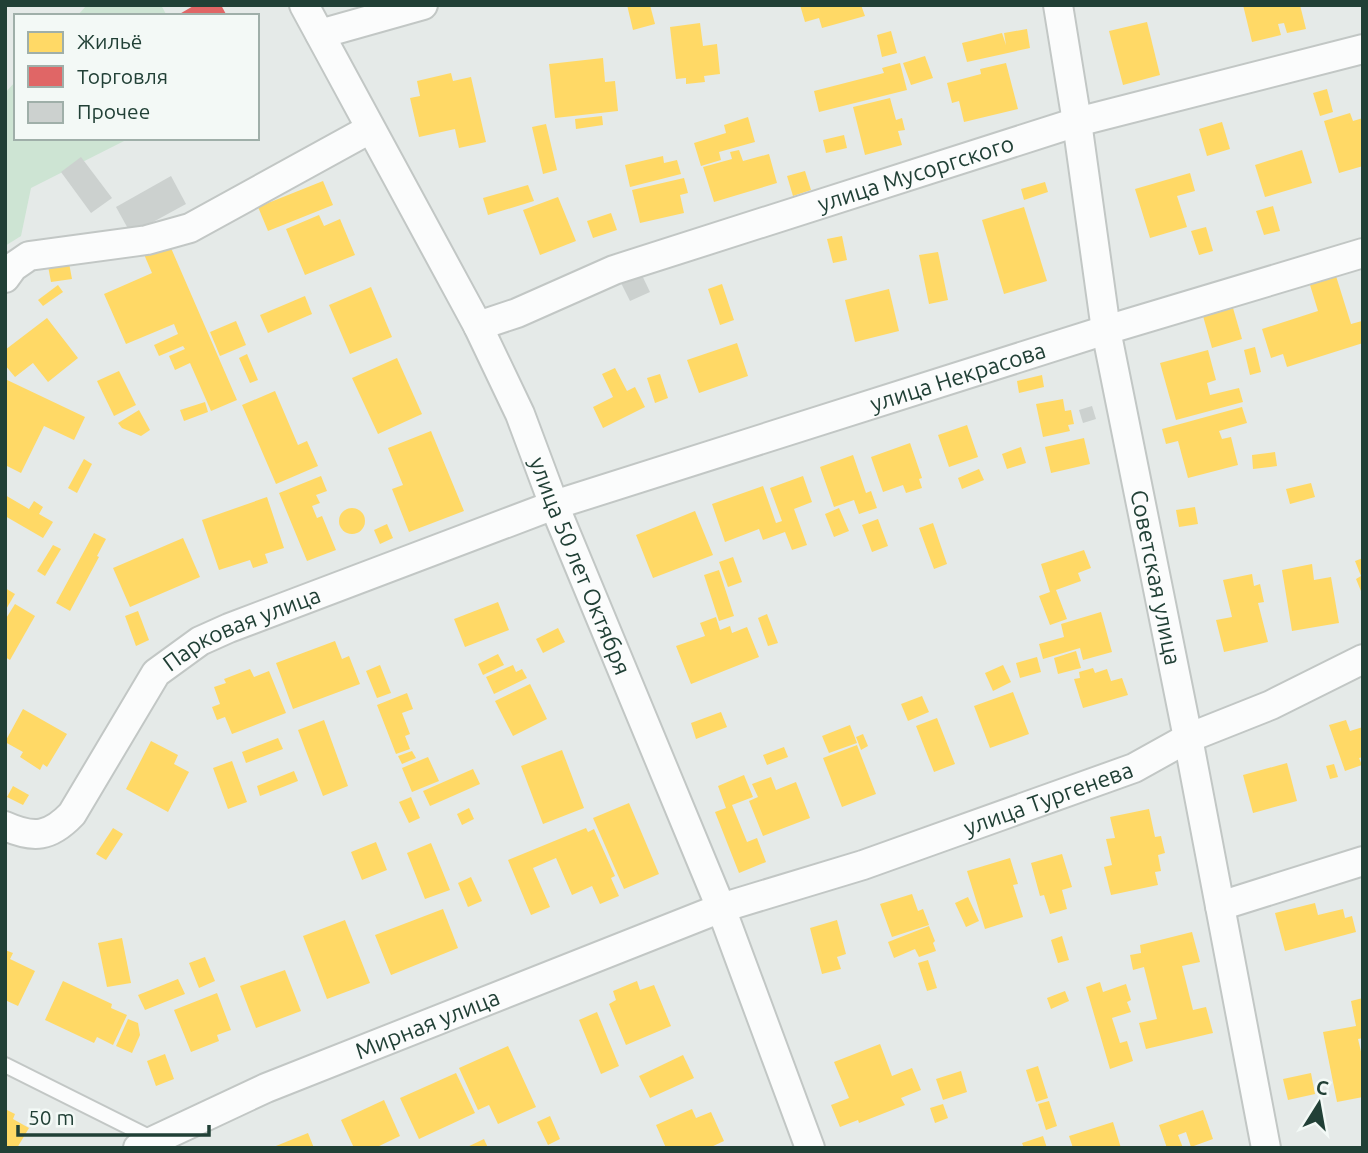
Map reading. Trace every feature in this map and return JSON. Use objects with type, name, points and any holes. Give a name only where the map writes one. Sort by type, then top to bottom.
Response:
[{"type":"street","name":"улица 50 лет Октября","points":[[304,5],[478,326],[520,414],[554,505],[721,908],[810,1148]]},
{"type":"street","points":[[320,34],[423,5]]},
{"type":"street","name":"Советская улица","points":[[1058,5],[1105,330],[1188,738],[1266,1148]]},
{"type":"street","name":"улица Мусоргского","points":[[478,326],[517,313],[614,270],[1077,122],[1363,49]]},
{"type":"street","points":[[5,278],[13,267],[29,256],[147,240],[190,228],[370,129]]},
{"type":"street","name":"улица Некрасова","points":[[554,505],[1105,330],[1363,254]]},
{"type":"street","name":"Парковая улица","points":[[5,826],[37,835],[57,830],[72,814],[156,673],[200,641],[554,505]]},
{"type":"street","name":"улица Тургенева","points":[[721,908],[863,865],[1135,768],[1188,738],[1271,705],[1363,659]]},
{"type":"street","points":[[1220,906],[1363,861]]},
{"type":"street","name":"Мирная улица","points":[[145,1144],[267,1088],[721,908]]},
{"type":"lane","points":[[5,1065],[145,1144]]},
{"type":"green space","points":[[87,5],[161,5],[166,14],[79,14]]},
{"type":"green space","points":[[14,83],[14,140],[126,140],[31,188],[21,236],[5,246],[5,93]]},
{"type":"building: Жильё","points":[[627,5],[650,5],[655,24],[633,30]]},
{"type":"building: Жильё","points":[[800,5],[861,5],[865,16],[822,28],[819,18],[805,22]]},
{"type":"building: Жильё","points":[[1243,5],[1300,5],[1306,29],[1287,33],[1284,23],[1278,24],[1281,35],[1252,42]]},
{"type":"building: Жильё","points":[[1147,22],[1160,75],[1123,85],[1109,31]]},
{"type":"building: Жильё","points":[[700,23],[703,46],[717,44],[720,74],[704,76],[705,82],[686,84],[686,78],[676,79],[670,27]]},
{"type":"building: Жильё","points":[[1027,29],[1030,48],[967,62],[962,43],[1002,33],[1006,45],[1004,33]]},
{"type":"building: Жильё","points":[[891,31],[897,53],[882,57],[877,35]]},
{"type":"building: Жильё","points":[[925,56],[933,78],[911,85],[903,63]]},
{"type":"building: Жильё","points":[[603,58],[605,82],[615,81],[618,111],[555,118],[549,64]]},
{"type":"building: Жильё","points":[[900,63],[907,90],[819,112],[814,91],[884,73],[882,68]]},
{"type":"building: Жильё","points":[[1006,63],[1018,109],[964,122],[959,101],[952,103],[947,83],[981,74],[980,69]]},
{"type":"building: Жильё","points":[[451,73],[453,81],[471,77],[486,142],[459,148],[455,129],[419,137],[410,98],[420,96],[417,81]]},
{"type":"building: Жильё","points":[[1327,89],[1333,112],[1320,116],[1313,93]]},
{"type":"building: Жильё","points":[[890,98],[896,120],[902,118],[905,130],[898,131],[902,145],[865,155],[853,107]]},
{"type":"building: Жильё","points":[[1350,113],[1353,121],[1363,118],[1363,166],[1339,173],[1324,121]]},
{"type":"building: Жильё","points":[[602,116],[603,125],[576,129],[575,119]]},
{"type":"building: Жильё","points":[[748,117],[755,142],[719,152],[721,160],[701,166],[694,143],[726,133],[724,125]]},
{"type":"building: Жильё","points":[[1222,122],[1230,149],[1207,156],[1199,129]]},
{"type":"building: Жильё","points":[[546,124],[557,170],[543,174],[532,127]]},
{"type":"building: Жильё","points":[[844,135],[847,148],[826,153],[823,140]]},
{"type":"building: Жильё","points":[[739,150],[743,161],[769,154],[777,183],[714,202],[703,167],[732,159],[730,152]]},
{"type":"building: Жильё","points":[[1302,150],[1312,183],[1265,197],[1255,165]]},
{"type":"building: Жильё","points":[[663,156],[664,163],[677,160],[681,174],[630,187],[625,165]]},
{"type":"building: Жильё","points":[[805,171],[811,190],[793,196],[787,176]]},
{"type":"building: Жильё","points":[[1190,173],[1195,191],[1177,196],[1187,227],[1150,238],[1135,189]]},
{"type":"building: Жильё","points":[[684,178],[688,193],[680,195],[684,213],[640,223],[632,190]]},
{"type":"building: Жильё","points":[[323,181],[333,205],[268,231],[258,207]]},
{"type":"building: Жильё","points":[[1045,182],[1048,192],[1024,200],[1021,189]]},
{"type":"building: Жильё","points":[[528,185],[534,201],[488,215],[483,198]]},
{"type":"building: Жильё","points":[[558,197],[576,241],[540,255],[523,210]]},
{"type":"building: Жильё","points":[[1273,206],[1280,231],[1264,235],[1256,211]]},
{"type":"building: Жильё","points":[[1024,207],[1047,281],[1004,294],[982,220]]},
{"type":"building: Жильё","points":[[611,213],[617,230],[593,238],[587,221]]},
{"type":"building: Жильё","points":[[319,215],[324,226],[340,219],[355,255],[305,275],[286,229]]},
{"type":"building: Жильё","points":[[1206,227],[1213,251],[1199,255],[1191,231]]},
{"type":"building: Жильё","points":[[842,236],[847,260],[833,263],[827,239]]},
{"type":"building: Жильё","points":[[171,248],[237,400],[211,411],[190,363],[175,370],[169,356],[185,349],[183,346],[159,356],[154,345],[178,334],[174,324],[126,344],[104,294],[152,273],[143,252]]},
{"type":"building: Жильё","points":[[938,252],[948,300],[929,304],[919,255]]},
{"type":"building: Жильё","points":[[69,263],[72,279],[51,282],[48,266]]},
{"type":"building: Жильё","points":[[1336,276],[1351,324],[1362,321],[1363,343],[1287,367],[1283,354],[1271,358],[1262,329],[1318,311],[1310,285]]},
{"type":"building: Жильё","points":[[722,284],[734,320],[720,325],[708,289]]},
{"type":"building: Жильё","points":[[58,285],[63,292],[43,306],[38,300]]},
{"type":"building: Жильё","points":[[371,287],[392,337],[350,354],[329,305]]},
{"type":"building: Жильё","points":[[889,289],[899,331],[855,342],[845,300]]},
{"type":"building: Жильё","points":[[305,296],[312,314],[268,333],[260,315]]},
{"type":"building: Жильё","points":[[1233,308],[1242,339],[1212,348],[1203,316]]},
{"type":"building: Жильё","points":[[47,318],[78,358],[48,382],[33,363],[15,377],[5,365],[5,350]]},
{"type":"building: Жильё","points":[[236,321],[246,345],[220,356],[210,332]]},
{"type":"building: Жильё","points":[[737,343],[748,376],[699,393],[687,360]]},
{"type":"building: Жильё","points":[[1255,347],[1261,372],[1250,375],[1244,350]]},
{"type":"building: Жильё","points":[[1208,350],[1216,380],[1207,383],[1210,395],[1239,388],[1243,402],[1176,420],[1160,363]]},
{"type":"building: Жильё","points":[[247,354],[258,380],[250,383],[239,358]]},
{"type":"building: Жильё","points":[[397,358],[422,414],[378,434],[352,378]]},
{"type":"building: Жильё","points":[[615,368],[627,391],[635,387],[645,407],[603,428],[593,407],[613,397],[602,374]]},
{"type":"building: Жильё","points":[[119,371],[136,405],[114,416],[97,381]]},
{"type":"building: Жильё","points":[[660,374],[668,398],[655,403],[647,378]]},
{"type":"building: Жильё","points":[[1042,375],[1044,387],[1019,393],[1017,381]]},
{"type":"building: Жильё","points":[[5,379],[85,417],[74,440],[44,426],[21,473],[5,465]]},
{"type":"building: Жильё","points":[[275,391],[298,445],[307,441],[318,466],[276,484],[242,405]]},
{"type":"building: Жильё","points":[[1063,399],[1065,411],[1071,410],[1074,424],[1068,425],[1070,431],[1043,437],[1036,404]]},
{"type":"building: Жильё","points":[[205,402],[208,412],[184,421],[180,410]]},
{"type":"building: Жильё","points":[[1242,407],[1247,423],[1219,431],[1222,439],[1231,437],[1238,465],[1188,478],[1178,441],[1166,444],[1162,429]]},
{"type":"building: Жильё","points":[[139,410],[150,430],[141,436],[122,428],[118,423]]},
{"type":"building: Жильё","points":[[967,425],[978,457],[949,467],[938,435]]},
{"type":"building: Жильё","points":[[431,431],[464,511],[409,532],[392,489],[403,485],[388,448]]},
{"type":"building: Жильё","points":[[1084,438],[1090,464],[1051,473],[1045,447]]},
{"type":"building: Жильё","points":[[910,443],[922,478],[919,479],[922,488],[906,493],[903,485],[883,492],[871,457]]},
{"type":"building: Жильё","points":[[1021,447],[1026,463],[1007,469],[1002,454]]},
{"type":"building: Жильё","points":[[1275,452],[1277,466],[1253,469],[1252,455]]},
{"type":"building: Жильё","points":[[853,455],[866,493],[871,491],[877,508],[859,514],[854,500],[834,507],[820,467]]},
{"type":"building: Жильё","points":[[84,459],[92,464],[77,493],[68,488]]},
{"type":"building: Жильё","points":[[979,469],[984,480],[962,489],[958,478]]},
{"type":"building: Жильё","points":[[321,476],[327,491],[316,495],[320,503],[312,506],[317,518],[322,516],[336,550],[307,561],[279,493]]},
{"type":"building: Жильё","points":[[803,476],[812,502],[794,509],[807,545],[792,550],[785,532],[763,540],[759,529],[725,542],[712,504],[763,486],[776,523],[782,521],[770,488]]},
{"type":"building: Жильё","points":[[1311,483],[1315,497],[1290,504],[1286,489]]},
{"type":"building: Жильё","points":[[5,495],[29,509],[34,501],[43,507],[39,514],[53,522],[43,538],[5,516]]},
{"type":"building: Жильё","points":[[267,497],[284,548],[265,554],[268,563],[253,568],[250,560],[219,570],[202,520]]},
{"type":"building: Жильё","points":[[1195,507],[1198,524],[1179,527],[1176,510]]},
{"type":"building: Жильё","points":[[352,508],[361,512],[365,521],[361,530],[352,534],[343,530],[339,521],[343,512]]},
{"type":"building: Жильё","points":[[839,508],[849,531],[834,537],[825,514]]},
{"type":"building: Жильё","points":[[695,511],[713,555],[653,578],[636,535]]},
{"type":"building: Жильё","points":[[878,519],[888,546],[872,552],[862,525]]},
{"type":"building: Жильё","points":[[933,523],[947,564],[934,569],[919,528]]},
{"type":"building: Жильё","points":[[387,524],[393,538],[380,544],[374,530]]},
{"type":"building: Жильё","points":[[94,533],[106,539],[70,611],[56,603]]},
{"type":"building: Жильё","points":[[183,538],[200,577],[130,607],[113,568]]},
{"type":"building: Жильё","points":[[53,545],[61,549],[45,576],[37,571]]},
{"type":"building: Жильё","points":[[1084,550],[1091,568],[1078,573],[1081,581],[1056,590],[1067,619],[1050,625],[1039,596],[1050,592],[1041,564]]},
{"type":"building: Жильё","points":[[733,557],[742,582],[728,587],[719,562]]},
{"type":"building: Жильё","points":[[1363,558],[1363,596],[1356,579],[1361,576],[1355,561]]},
{"type":"building: Жильё","points":[[1312,564],[1314,580],[1331,577],[1339,623],[1292,631],[1282,570]]},
{"type":"building: Жильё","points":[[719,570],[734,616],[719,621],[704,575]]},
{"type":"building: Жильё","points":[[1252,574],[1254,586],[1260,584],[1264,602],[1258,603],[1268,642],[1224,652],[1216,620],[1232,617],[1223,580]]},
{"type":"building: Жильё","points":[[5,588],[15,594],[5,611]]},
{"type":"building: Жильё","points":[[498,602],[509,630],[465,647],[454,619]]},
{"type":"building: Жильё","points":[[15,604],[35,616],[10,660],[5,657],[5,620]]},
{"type":"building: Жильё","points":[[138,611],[149,640],[136,646],[125,616]]},
{"type":"building: Жильё","points":[[1101,612],[1112,652],[1083,660],[1080,648],[1043,659],[1039,644],[1064,637],[1061,624]]},
{"type":"building: Жильё","points":[[767,614],[778,643],[768,646],[758,618]]},
{"type":"building: Жильё","points":[[716,617],[720,630],[730,626],[732,633],[747,627],[759,657],[691,684],[676,646],[705,636],[700,623]]},
{"type":"building: Жильё","points":[[558,628],[565,642],[543,653],[536,639]]},
{"type":"building: Жильё","points":[[335,641],[342,659],[349,656],[360,684],[293,709],[276,663]]},
{"type":"building: Жильё","points":[[1076,651],[1081,668],[1058,674],[1054,658]]},
{"type":"building: Жильё","points":[[498,654],[504,665],[483,675],[478,664]]},
{"type":"building: Жильё","points":[[1037,657],[1041,672],[1020,678],[1016,663]]},
{"type":"building: Жильё","points":[[380,665],[391,693],[377,698],[366,671]]},
{"type":"building: Жильё","points":[[513,665],[516,672],[522,669],[527,678],[494,694],[486,677]]},
{"type":"building: Жильё","points":[[1003,665],[1011,682],[993,691],[985,673]]},
{"type":"building: Жильё","points":[[1093,668],[1095,673],[1107,669],[1111,681],[1122,678],[1128,695],[1083,708],[1074,679],[1080,678],[1079,672]]},
{"type":"building: Жильё","points":[[250,669],[254,677],[269,671],[286,713],[232,734],[225,717],[217,720],[212,707],[220,704],[214,687],[226,683],[224,679]]},
{"type":"building: Жильё","points":[[530,684],[547,719],[513,736],[495,701]]},
{"type":"building: Жильё","points":[[1013,692],[1029,734],[990,748],[974,706]]},
{"type":"building: Жильё","points":[[407,693],[413,709],[402,713],[410,734],[405,736],[410,749],[396,754],[377,705]]},
{"type":"building: Жильё","points":[[922,696],[929,712],[908,721],[901,704]]},
{"type":"building: Жильё","points":[[23,709],[67,734],[47,767],[43,764],[40,770],[20,757],[23,752],[5,742]]},
{"type":"building: Жильё","points":[[721,712],[727,727],[696,739],[691,723]]},
{"type":"building: Жильё","points":[[937,718],[955,764],[934,772],[916,726]]},
{"type":"building: Жильё","points":[[324,720],[348,786],[323,796],[298,730]]},
{"type":"building: Жильё","points":[[1346,720],[1350,731],[1363,727],[1363,757],[1359,758],[1362,765],[1345,771],[1329,725]]},
{"type":"building: Жильё","points":[[850,725],[857,743],[829,753],[822,736]]},
{"type":"building: Жильё","points":[[863,734],[868,746],[861,750],[856,737]]},
{"type":"building: Жильё","points":[[278,738],[283,749],[246,763],[242,752]]},
{"type":"building: Жильё","points":[[151,741],[178,755],[174,764],[189,772],[168,812],[126,789]]},
{"type":"building: Жильё","points":[[857,745],[876,794],[842,807],[823,758]]},
{"type":"building: Жильё","points":[[784,747],[788,757],[767,765],[763,755]]},
{"type":"building: Жильё","points":[[562,750],[584,808],[543,824],[521,766]]},
{"type":"building: Жильё","points":[[412,751],[416,758],[402,764],[398,756]]},
{"type":"building: Жильё","points":[[428,757],[439,781],[412,792],[402,768]]},
{"type":"building: Жильё","points":[[232,761],[247,802],[228,809],[213,768]]},
{"type":"building: Жильё","points":[[1287,763],[1297,801],[1253,813],[1243,775]]},
{"type":"building: Жильё","points":[[1334,764],[1338,777],[1330,779],[1326,766]]},
{"type":"building: Жильё","points":[[473,769],[480,784],[430,806],[423,791]]},
{"type":"building: Жильё","points":[[294,771],[298,781],[260,796],[257,786]]},
{"type":"building: Жильё","points":[[744,775],[753,797],[732,805],[747,842],[757,838],[766,862],[739,873],[715,812],[726,808],[718,786]]},
{"type":"building: Жильё","points":[[771,777],[776,790],[796,782],[810,818],[763,836],[749,801],[758,797],[752,784]]},
{"type":"building: Жильё","points":[[13,786],[29,795],[23,805],[7,797]]},
{"type":"building: Жильё","points":[[411,797],[420,818],[409,823],[399,802]]},
{"type":"building: Жильё","points":[[629,803],[659,874],[624,889],[593,818]]},
{"type":"building: Жильё","points":[[469,808],[474,819],[462,825],[457,814]]},
{"type":"building: Жильё","points":[[1149,809],[1155,837],[1161,836],[1165,853],[1158,855],[1161,871],[1155,872],[1158,885],[1111,895],[1104,867],[1112,865],[1106,839],[1115,838],[1110,817]]},
{"type":"building: Жильё","points":[[113,828],[123,834],[106,860],[96,854]]},
{"type":"building: Жильё","points":[[586,828],[588,832],[594,829],[615,876],[611,878],[619,896],[600,904],[592,886],[572,895],[556,858],[533,868],[550,907],[531,915],[508,860]]},
{"type":"building: Жильё","points":[[376,842],[387,870],[362,880],[351,852]]},
{"type":"building: Жильё","points":[[431,843],[450,890],[425,899],[407,853]]},
{"type":"building: Жильё","points":[[1062,854],[1072,887],[1062,890],[1067,909],[1050,914],[1044,895],[1040,896],[1031,863]]},
{"type":"building: Жильё","points":[[1010,858],[1018,884],[1013,885],[1023,917],[985,929],[967,871]]},
{"type":"building: Жильё","points":[[471,877],[482,901],[468,907],[458,883]]},
{"type":"building: Жильё","points":[[912,894],[918,911],[923,909],[929,925],[892,937],[880,904]]},
{"type":"building: Жильё","points":[[968,897],[979,921],[966,927],[955,903]]},
{"type":"building: Жильё","points":[[1315,903],[1318,915],[1343,909],[1345,918],[1352,916],[1356,932],[1285,951],[1275,913]]},
{"type":"building: Жильё","points":[[443,909],[458,948],[391,975],[375,935]]},
{"type":"building: Жильё","points":[[345,920],[370,983],[327,999],[303,936]]},
{"type":"building: Жильё","points":[[837,920],[846,954],[837,957],[841,969],[822,974],[810,928]]},
{"type":"building: Жильё","points":[[929,926],[936,951],[919,957],[915,949],[894,958],[888,942]]},
{"type":"building: Жильё","points":[[1192,932],[1200,962],[1182,966],[1193,1010],[1206,1007],[1213,1033],[1146,1049],[1139,1023],[1157,1019],[1144,967],[1133,970],[1130,955],[1141,953],[1140,945]]},
{"type":"building: Жильё","points":[[1062,936],[1069,960],[1058,963],[1051,940]]},
{"type":"building: Жильё","points":[[122,938],[131,983],[107,987],[98,943]]},
{"type":"building: Жильё","points":[[5,950],[13,953],[10,959],[35,971],[18,1006],[5,1000]]},
{"type":"building: Жильё","points":[[205,957],[215,981],[199,988],[189,963]]},
{"type":"building: Жильё","points":[[928,960],[937,988],[927,991],[918,963]]},
{"type":"building: Жильё","points":[[285,970],[301,1011],[256,1028],[240,986]]},
{"type":"building: Жильё","points":[[178,979],[185,994],[145,1010],[138,995]]},
{"type":"building: Жильё","points":[[63,981],[112,1004],[111,1008],[127,1015],[113,1045],[97,1037],[94,1043],[45,1020]]},
{"type":"building: Жильё","points":[[637,981],[640,990],[654,985],[671,1026],[626,1045],[609,1004],[616,1000],[613,991]]},
{"type":"building: Жильё","points":[[1100,982],[1103,992],[1126,984],[1131,1000],[1127,1002],[1131,1012],[1112,1018],[1120,1043],[1127,1041],[1133,1061],[1110,1069],[1086,987]]},
{"type":"building: Жильё","points":[[1065,991],[1069,1001],[1051,1009],[1047,998]]},
{"type":"building: Жильё","points":[[217,993],[231,1030],[217,1035],[219,1041],[191,1052],[174,1010]]},
{"type":"building: Жильё","points":[[1363,998],[1363,1038],[1358,1039],[1363,1060],[1363,1097],[1337,1102],[1323,1032],[1356,1026],[1351,1001]]},
{"type":"building: Жильё","points":[[597,1012],[619,1066],[601,1074],[579,1020]]},
{"type":"building: Жильё","points":[[128,1019],[138,1023],[140,1035],[132,1053],[116,1046]]},
{"type":"building: Жильё","points":[[880,1044],[892,1076],[912,1068],[921,1090],[901,1098],[905,1105],[859,1123],[858,1120],[840,1127],[831,1105],[849,1098],[834,1062]]},
{"type":"building: Жильё","points":[[508,1046],[536,1107],[498,1124],[489,1105],[478,1110],[459,1068]]},
{"type":"building: Жильё","points":[[165,1054],[174,1079],[156,1086],[147,1061]]},
{"type":"building: Жильё","points":[[683,1055],[694,1078],[650,1098],[639,1076]]},
{"type":"building: Жильё","points":[[1038,1066],[1048,1098],[1036,1102],[1026,1070]]},
{"type":"building: Жильё","points":[[961,1071],[967,1092],[943,1100],[936,1079]]},
{"type":"building: Жильё","points":[[456,1073],[475,1113],[419,1139],[400,1098]]},
{"type":"building: Жильё","points":[[1311,1073],[1315,1094],[1288,1100],[1283,1079]]},
{"type":"building: Жильё","points":[[384,1100],[400,1136],[375,1148],[354,1148],[341,1120]]},
{"type":"building: Жильё","points":[[1049,1101],[1057,1126],[1046,1130],[1038,1104]]},
{"type":"building: Жильё","points":[[943,1104],[948,1118],[935,1123],[930,1108]]},
{"type":"building: Жильё","points":[[5,1109],[15,1114],[13,1119],[29,1128],[17,1148],[5,1148]]},
{"type":"building: Жильё","points":[[692,1109],[696,1118],[711,1112],[724,1141],[709,1148],[666,1148],[656,1125]]},
{"type":"building: Жильё","points":[[1203,1110],[1213,1139],[1191,1147],[1186,1132],[1178,1135],[1183,1148],[1167,1148],[1159,1125]]},
{"type":"building: Жильё","points":[[550,1116],[560,1139],[548,1145],[537,1122]]},
{"type":"building: Жильё","points":[[1113,1122],[1121,1148],[1073,1148],[1069,1136]]},
{"type":"building: Жильё","points":[[308,1133],[314,1148],[271,1148]]},
{"type":"building: Жильё","points":[[1043,1136],[1047,1148],[1024,1148],[1022,1143]]},
{"type":"building: Жильё","points":[[484,1139],[488,1148],[465,1148]]},
{"type":"building: Торговля","points":[[195,5],[221,5],[226,14],[179,14]]},
{"type":"building: Прочее","points":[[81,157],[112,198],[91,213],[61,172]]},
{"type":"building: Прочее","points":[[171,176],[186,204],[131,234],[116,207]]},
{"type":"building: Прочее","points":[[639,269],[650,292],[630,301],[619,279]]},
{"type":"building: Прочее","points":[[1092,406],[1096,419],[1083,423],[1079,410]]}]
